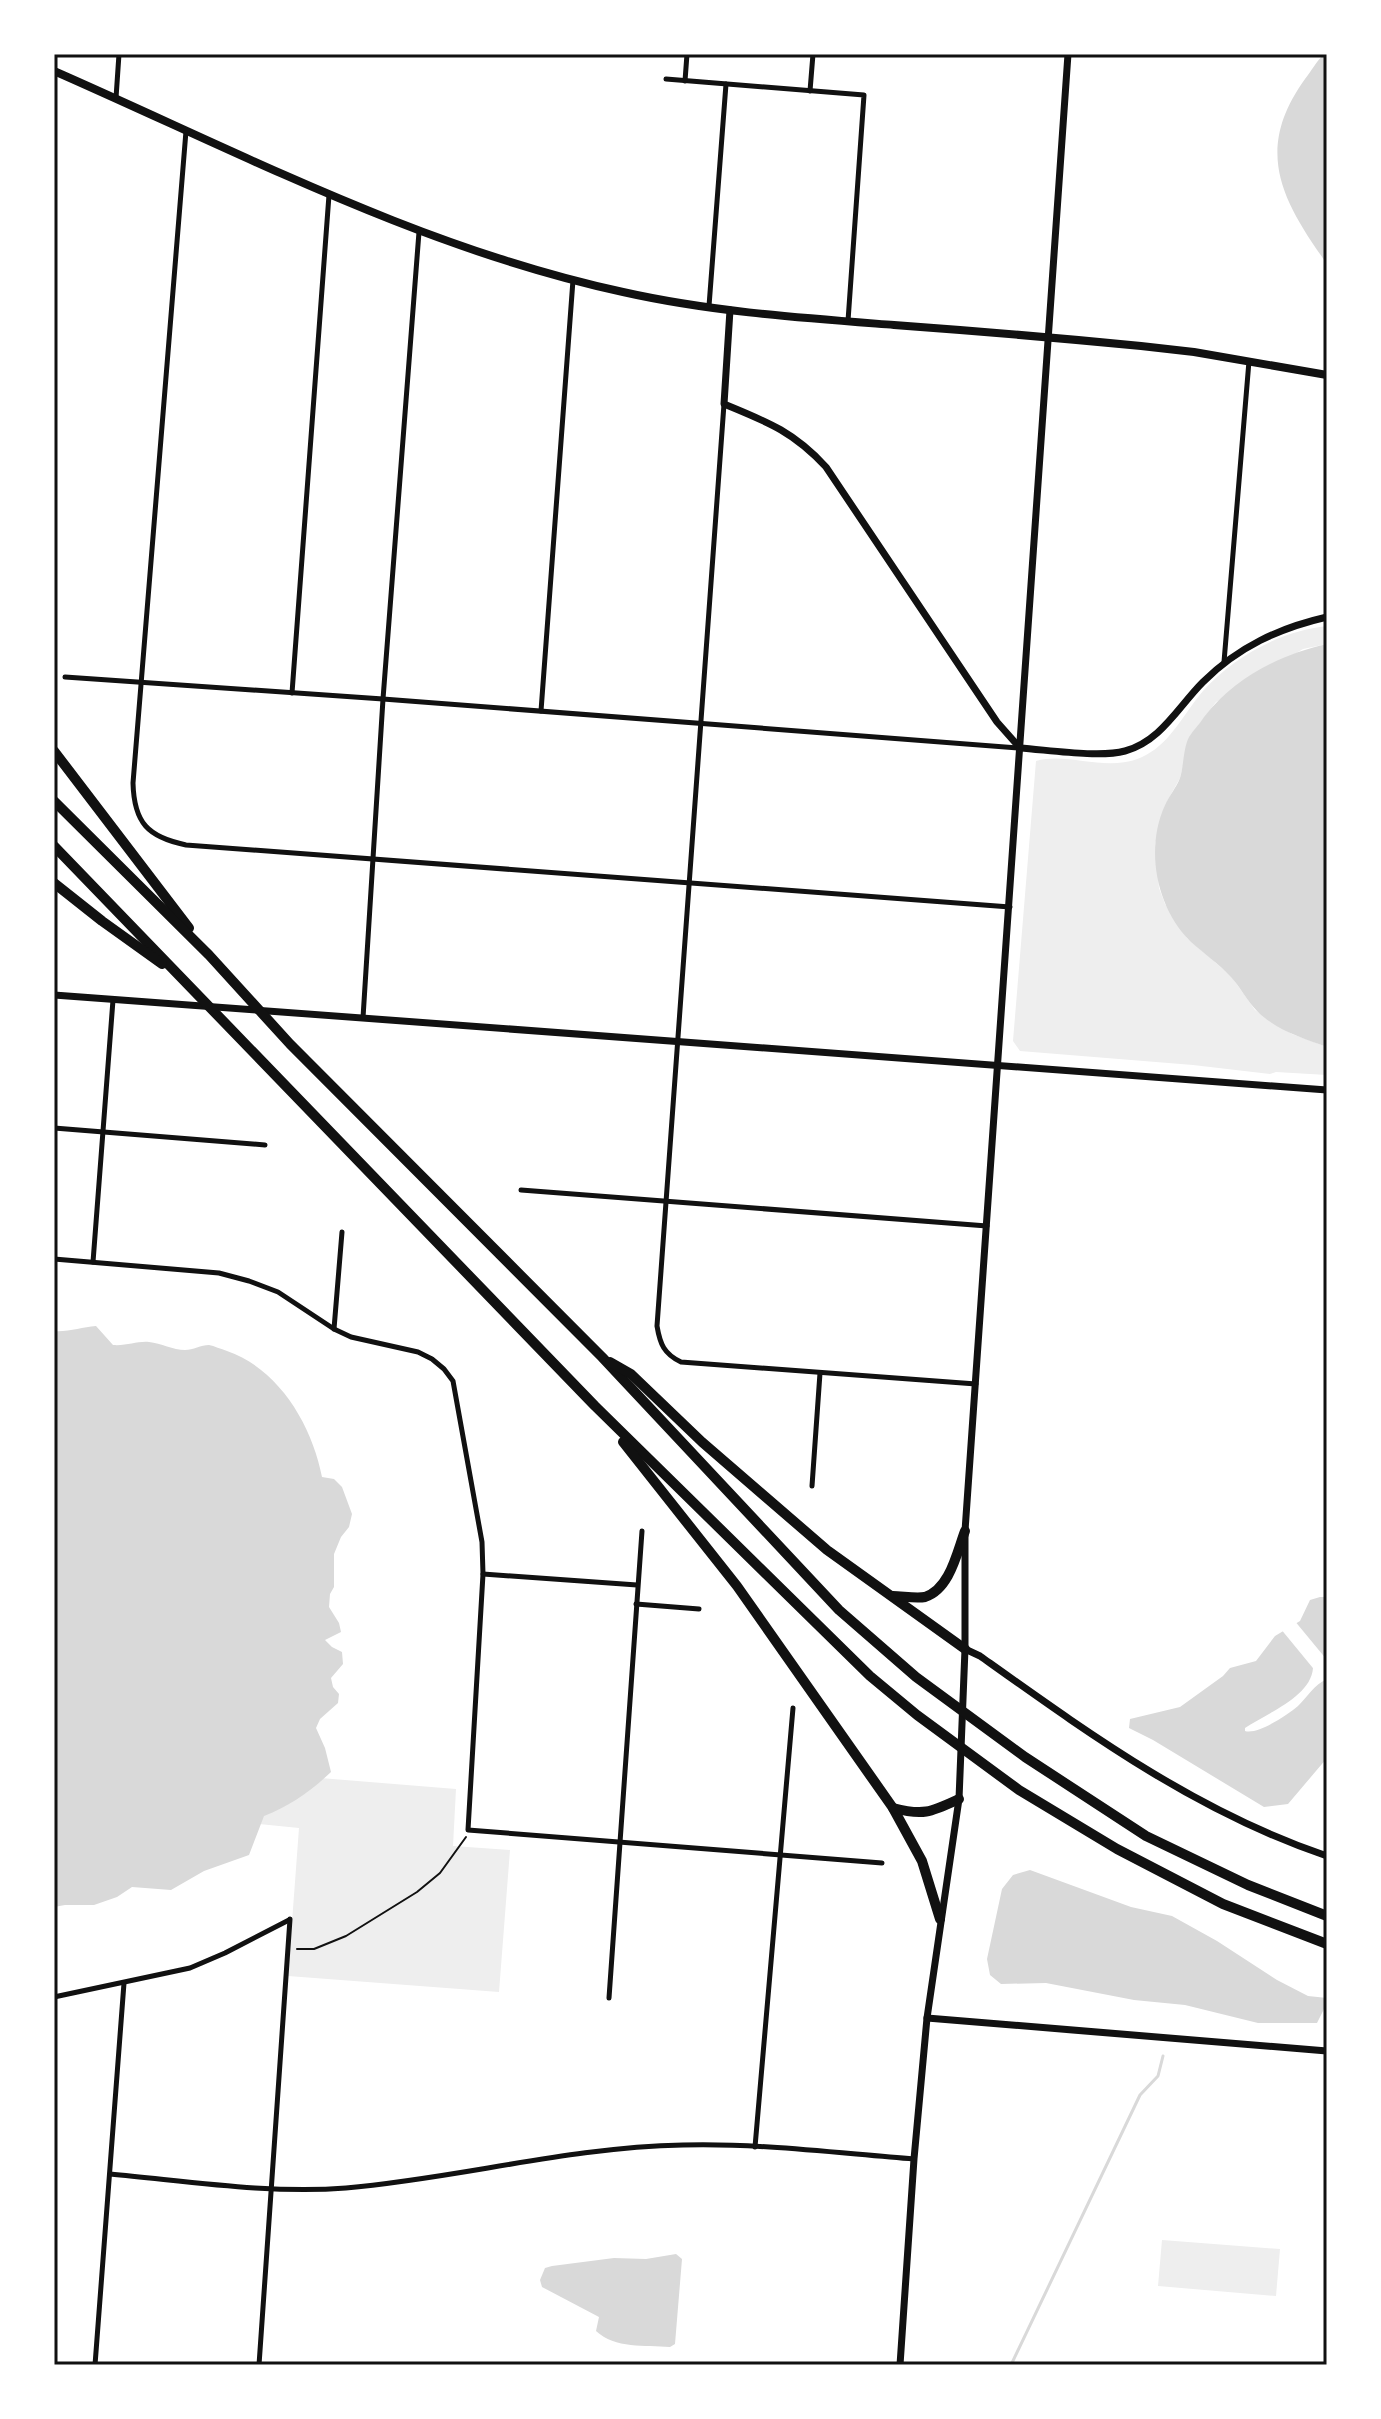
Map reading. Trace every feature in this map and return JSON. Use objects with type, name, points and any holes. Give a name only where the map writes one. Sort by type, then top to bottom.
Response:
[{"type":"highway","points":[[54,751],[226,976],[602,1357],[839,1610],[916,1677],[1025,1757],[1146,1836],[1248,1885],[1327,1916]]},
{"type":"highway","points":[[54,801],[209,955]]},
{"type":"highway","points":[[54,846],[595,1406],[870,1676],[917,1715],[1019,1790],[1117,1849],[1223,1904],[1327,1944]]},
{"type":"highway","points":[[54,883],[184,979]]},
{"type":"highway","points":[[602,1357],[631,1374],[702,1442],[827,1550],[965,1649]]},
{"type":"highway","points":[[595,1406],[737,1586],[893,1808],[922,1861],[940,1919]]},
{"type":"highway","points":[[891,1596],[924,1597],[939,1588],[946,1579],[965,1531]]},
{"type":"highway","points":[[893,1808],[918,1814],[959,1799]]},
{"type":"main road","points":[[54,71],[329,195],[419,232],[482,255],[635,295],[730,310],[1194,352],[1327,375]]},
{"type":"street","points":[[116,99],[119,54]]},
{"type":"street","points":[[685,81],[687,54]]},
{"type":"street","points":[[810,91],[813,54]]},
{"type":"street","points":[[900,2365],[927,2018],[959,1799],[965,1649],[965,1531],[1068,54]]},
{"type":"street","points":[[666,79],[864,95],[848,322]]},
{"type":"street","points":[[709,307],[726,84]]},
{"type":"street","points":[[186,130],[133,783],[138,815],[146,827],[157,836],[186,845],[1010,907]]},
{"type":"street","points":[[292,693],[329,195]]},
{"type":"street","points":[[363,1018],[383,699],[419,232]]},
{"type":"street","points":[[541,711],[573,280]]},
{"type":"street","points":[[730,310],[657,1326],[659,1340],[670,1357],[681,1362],[976,1384]]},
{"type":"street","points":[[1224,662],[1249,361]]},
{"type":"street","points":[[724,404],[785,431],[808,447],[826,467],[997,722],[1020,748]]},
{"type":"street","points":[[65,677],[1103,753],[1135,748],[1152,737],[1224,662],[1256,642],[1288,627],[1327,617]]},
{"type":"street","points":[[54,995],[1327,1090]]},
{"type":"street","points":[[93,1262],[113,1000]]},
{"type":"street","points":[[54,1128],[265,1145]]},
{"type":"street","points":[[521,1190],[988,1226]]},
{"type":"street","points":[[334,1329],[342,1232]]},
{"type":"street","points":[[54,1259],[219,1273],[249,1281],[278,1292],[351,1337],[418,1352],[432,1359],[453,1381],[482,1542],[483,1574],[468,1830],[882,1863]]},
{"type":"street","points":[[812,1486],[820,1373]]},
{"type":"street","points":[[609,1998],[642,1531]]},
{"type":"street","points":[[483,1574],[637,1585]]},
{"type":"street","points":[[636,1604],[699,1609]]},
{"type":"street","points":[[965,1649],[980,1656],[1105,1745],[1187,1795],[1232,1818],[1327,1856]]},
{"type":"street","points":[[755,2147],[793,1708]]},
{"type":"street","points":[[54,1997],[190,1968],[290,1919],[259,2365]]},
{"type":"street","points":[[95,2365],[124,1983]]},
{"type":"street","points":[[927,2018],[1327,2051]]},
{"type":"street","points":[[110,2174],[273,2188],[345,2188],[622,2148],[685,2145],[755,2147],[914,2159]]},
{"type":"path","points":[[288,1947],[304,1950],[329,1944],[417,1892],[449,1863],[468,1830]]},
{"type":"shaded area","points":[[1324,54],[1327,54],[1327,264],[1286,196],[1277,152],[1280,129],[1289,105]]},
{"type":"shaded area","points":[[1327,626],[1327,644],[1303,649],[1216,702],[1190,736],[1180,778],[1165,805],[1155,844],[1159,888],[1165,904],[1187,938],[1231,976],[1255,1010],[1292,1034],[1327,1047],[1327,1075],[1270,1074],[1020,1051],[1013,1041],[1036,761],[1062,759],[1118,763],[1146,755],[1163,742],[1215,678],[1244,656],[1293,633]]},
{"type":"shaded area","points":[[1327,644],[1327,1047],[1290,1033],[1264,1018],[1231,977],[1190,941],[1169,912],[1157,877],[1155,858],[1159,822],[1180,778],[1189,737],[1204,717],[1229,691],[1259,670]]},
{"type":"shaded area","points":[[96,1326],[113,1345],[149,1342],[185,1350],[209,1345],[227,1351],[246,1359],[262,1371],[290,1401],[310,1438],[322,1477],[334,1479],[342,1487],[352,1514],[349,1527],[334,1554],[334,1587],[330,1594],[329,1607],[341,1632],[325,1640],[342,1652],[343,1664],[331,1678],[339,1694],[338,1703],[320,1719],[316,1728],[331,1772],[300,1797],[264,1816],[249,1855],[204,1871],[171,1890],[132,1887],[117,1897],[94,1905],[54,1907],[54,1331]]},
{"type":"shaded area","points":[[1327,1597],[1327,1667],[1318,1663],[1305,1688],[1245,1728],[1245,1731],[1257,1730],[1280,1719],[1327,1679],[1327,1758],[1288,1804],[1264,1807],[1129,1728],[1130,1719],[1180,1707],[1230,1668],[1256,1661],[1275,1636],[1300,1621],[1310,1600]]},
{"type":"shaded area","points":[[271,1774],[456,1789],[453,1846],[510,1850],[499,1992],[288,1976],[299,1828],[221,1820]]},
{"type":"shaded area","points":[[1030,1870],[1131,1907],[1172,1916],[1277,1980],[1308,1996],[1327,1998],[1327,2003],[1317,2023],[1258,2023],[1185,2005],[1134,2000],[1046,1983],[1001,1984],[990,1975],[987,1959],[1002,1889],[1013,1875]]},
{"type":"shaded area","points":[[1162,2240],[1280,2249],[1276,2296],[1158,2286]]},
{"type":"shaded area","points":[[676,2254],[682,2259],[675,2344],[670,2347],[631,2345],[604,2337],[596,2331],[599,2317],[542,2287],[540,2280],[545,2268],[552,2266]]},
{"type":"pier","points":[[1294,1620],[1327,1660],[1327,1671],[1317,1667],[1317,1673],[1280,1628]]},
{"type":"waterway","points":[[1011,2365],[1140,2095],[1158,2076],[1163,2056]]}]
